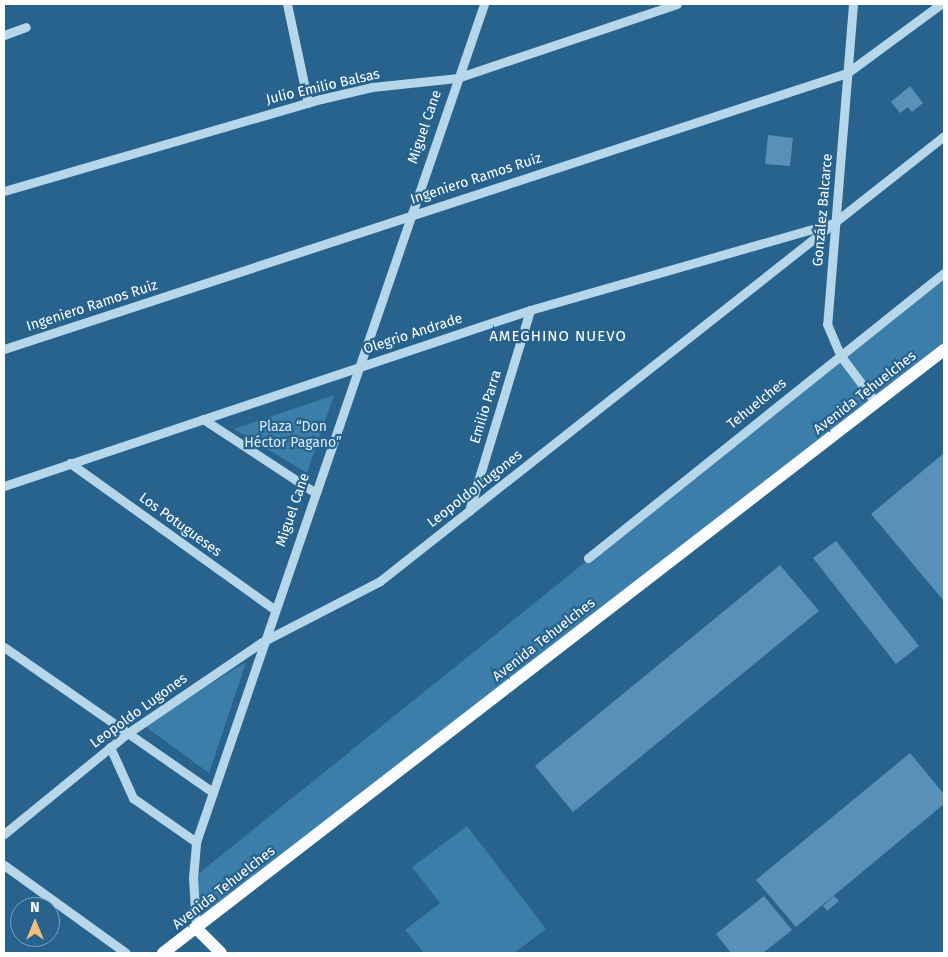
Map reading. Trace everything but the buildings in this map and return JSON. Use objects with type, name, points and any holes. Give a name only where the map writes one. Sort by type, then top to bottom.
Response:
[{"type":"main road","name":"Avenida Tehuelches","points":[[162,953],[944,350]]},
{"type":"main road","points":[[196,928],[221,953]]},
{"type":"street","points":[[287,4],[308,102]]},
{"type":"street","name":"Miguel Cane","points":[[196,928],[193,878],[196,842],[262,642],[484,4]]},
{"type":"street","name":"Julio Emilio Balsas","points":[[4,191],[308,102],[372,87],[457,78],[678,4]]},
{"type":"street","name":"González Balcarce","points":[[853,4],[827,324],[840,355],[876,403]]},
{"type":"street","name":"Ingeniero Ramos Ruiz","points":[[4,349],[848,73],[941,4]]},
{"type":"street","points":[[4,35],[26,27]]},
{"type":"street","name":"Leopoldo Lugones","points":[[4,834],[128,733],[262,642],[380,581],[944,136]]},
{"type":"street","name":"Olegrio Andrade","points":[[4,486],[530,310],[835,223]]},
{"type":"street","name":"Tehuelches","points":[[588,558],[944,273]]},
{"type":"street","name":"Emilio Parra","points":[[469,511],[530,310]]},
{"type":"street","points":[[203,419],[314,492]]},
{"type":"street","name":"Los Potugueses","points":[[70,463],[274,608]]},
{"type":"street","points":[[4,647],[213,792]]},
{"type":"street","points":[[110,747],[133,798],[196,842]]},
{"type":"street","points":[[4,865],[126,953]]},
{"type":"green space","points":[[944,273],[944,350],[196,928],[193,878]]},
{"type":"green space","name":"Plaza “Don Héctor Pagano”","points":[[334,395],[307,473],[234,429]]},
{"type":"green space","points":[[246,662],[209,773],[143,725]]},
{"type":"green space","points":[[467,826],[546,929],[514,953],[424,953],[405,930],[440,903],[412,867]]},
{"type":"district","name":"AMEGHINO NUEVO","points":[[558,337]]}]
